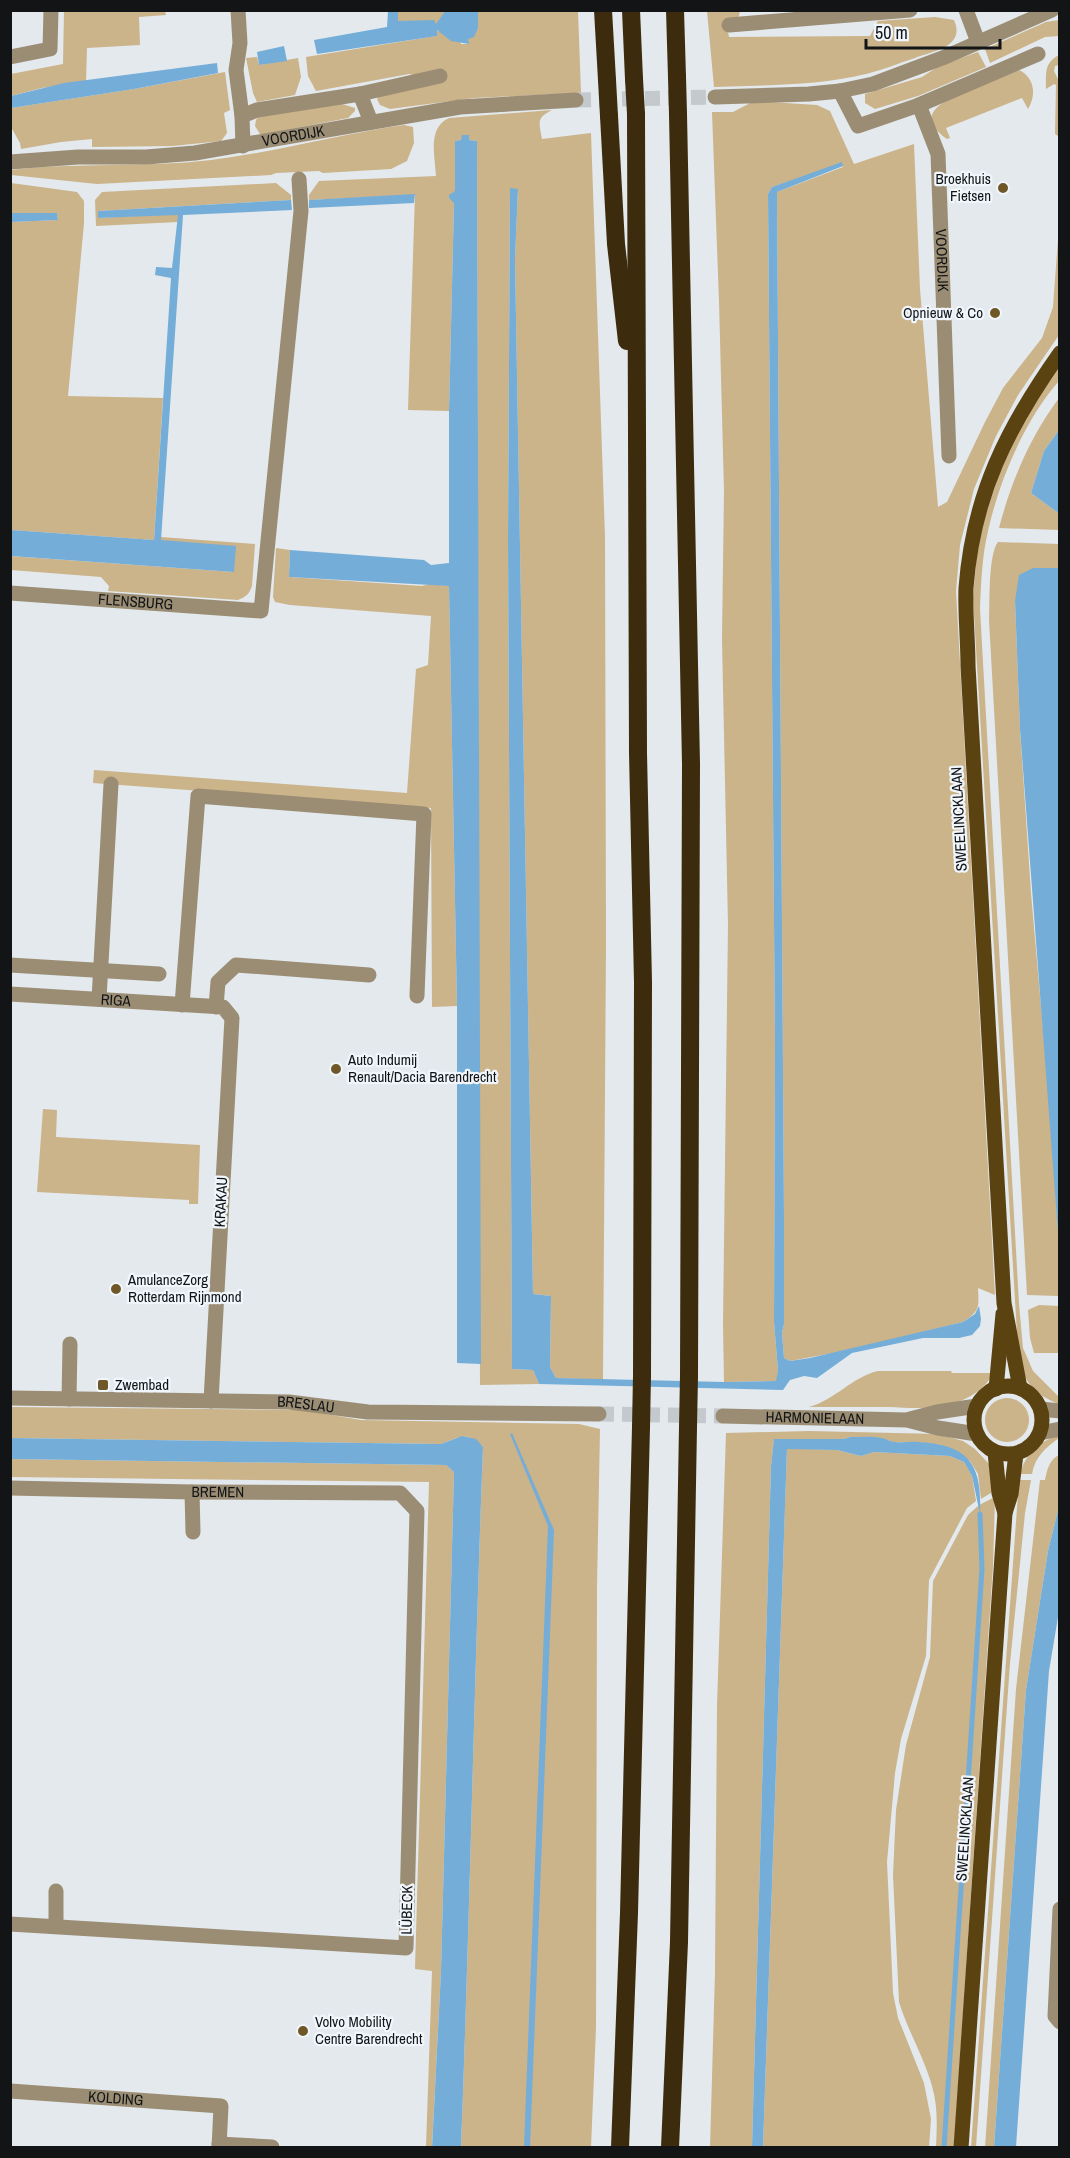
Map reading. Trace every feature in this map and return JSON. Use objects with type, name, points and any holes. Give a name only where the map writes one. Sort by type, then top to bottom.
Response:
[{"type":"highway","points":[[603,10],[616,244],[636,424]]},
{"type":"highway","points":[[620,2148],[629,1913],[642,1376],[643,982],[638,753],[637,184],[632,10]]},
{"type":"highway","points":[[670,2148],[679,1942],[689,1376],[691,764],[675,10]]},
{"type":"main road","name":"SWEELINCKLAAN","points":[[1020,1388],[1004,1303],[968,666],[966,590],[970,553],[987,484],[1010,429],[1059,353]]},
{"type":"main road","name":"SWEELINCKLAAN","points":[[996,1389],[1004,1303]]},
{"type":"main road","points":[[1008,1386],[1020,1388],[1030,1394],[1041,1409],[1043,1421],[1040,1433],[1033,1444],[1016,1454],[995,1452],[984,1444],[977,1434],[974,1420],[977,1406],[985,1396],[996,1389],[1008,1386]]},
{"type":"main road","name":"SWEELINCKLAAN","points":[[995,1452],[999,1493],[1005,1513]]},
{"type":"main road","name":"SWEELINCKLAAN","points":[[961,2148],[1005,1513],[1011,1494],[1016,1454]]},
{"type":"street","points":[[10,57],[50,49],[51,10]]},
{"type":"street","points":[[238,10],[240,43],[236,70],[243,146]]},
{"type":"street","points":[[729,25],[910,10]]},
{"type":"street","points":[[966,10],[978,42]]},
{"type":"street","points":[[715,98],[840,91],[889,79],[1054,12]]},
{"type":"street","points":[[840,91],[858,126],[919,105],[1038,54]]},
{"type":"street","points":[[242,116],[257,110],[360,94],[440,76]]},
{"type":"street","points":[[360,94],[371,122]]},
{"type":"street","name":"VOORDIJK","points":[[10,162],[78,157],[165,156],[243,146],[460,107],[576,100]]},
{"type":"street","name":"VOORDIJK","points":[[919,105],[938,154],[949,456]]},
{"type":"street","name":"FLENSBURG","points":[[10,593],[261,611],[301,211],[299,179]]},
{"type":"street","points":[[99,999],[111,784]]},
{"type":"street","points":[[182,1005],[198,795],[424,814],[417,996]]},
{"type":"street","points":[[10,965],[159,974]]},
{"type":"street","points":[[220,1007],[218,982],[236,965],[369,975]]},
{"type":"street","name":"RIGA","points":[[10,994],[220,1007]]},
{"type":"street","name":"KRAKAU","points":[[211,1401],[232,1018],[220,1007]]},
{"type":"street","points":[[69,1399],[70,1344]]},
{"type":"street","name":"BRESLAU","points":[[10,1398],[306,1403],[368,1412],[599,1414]]},
{"type":"street","name":"HARMONIELAAN","points":[[907,1420],[937,1412],[977,1406]]},
{"type":"street","points":[[1041,1409],[1059,1411]]},
{"type":"street","name":"HARMONIELAAN","points":[[723,1416],[907,1420],[977,1434]]},
{"type":"street","points":[[1040,1433],[1059,1429]]},
{"type":"street","name":"BREMEN","points":[[10,1488],[400,1493],[417,1511]]},
{"type":"street","points":[[192,1492],[193,1532]]},
{"type":"street","name":"LÜBECK","points":[[10,1923],[406,1947],[417,1511]]},
{"type":"street","points":[[56,1891],[56,1926]]},
{"type":"street","points":[[1059,1909],[1055,2016],[1059,2022]]},
{"type":"street","name":"KOLDING","points":[[10,2091],[221,2106],[219,2146]]},
{"type":"street","points":[[219,2146],[272,2147]]},
{"type":"shaded area","points":[[64,11],[165,11],[166,15],[139,17],[140,45],[87,48],[86,81],[11,96],[11,74],[63,64]]},
{"type":"shaded area","points":[[398,11],[445,11],[436,25],[398,21]]},
{"type":"shaded area","points":[[478,11],[578,11],[581,93],[474,98],[390,109],[380,105],[377,99],[381,94],[418,76],[409,74],[316,91],[308,76],[306,57],[436,36],[436,30],[460,41],[461,44],[468,44],[468,39],[478,28]]},
{"type":"shaded area","points":[[707,11],[740,11],[737,25],[727,27],[729,37],[870,36],[878,21],[935,17],[954,20],[957,29],[956,36],[946,46],[866,74],[810,83],[714,87]]},
{"type":"shaded area","points":[[1059,20],[1059,36],[1045,37],[990,63],[985,49],[1046,22]]},
{"type":"shaded area","points":[[978,52],[986,67],[918,96],[875,109],[865,103],[865,94],[922,77],[939,66]]},
{"type":"shaded area","points":[[1059,55],[1059,65],[1055,66],[1054,71],[1060,83],[1058,136],[1055,134],[1056,85],[1046,89],[1046,78],[1048,65]]},
{"type":"shaded area","points":[[257,57],[259,65],[298,58],[301,77],[295,95],[257,102],[246,58]]},
{"type":"shaded area","points":[[1019,70],[1031,81],[1033,92],[1028,109],[1022,98],[946,128],[950,138],[947,139],[936,129],[932,121],[933,114],[937,107],[945,101]]},
{"type":"shaded area","points":[[225,72],[230,110],[224,113],[227,133],[221,141],[173,146],[92,147],[92,139],[21,149],[11,127],[11,108]]},
{"type":"shaded area","points":[[754,101],[817,105],[830,111],[854,164],[914,144],[920,289],[938,507],[947,502],[1003,388],[1042,338],[1053,307],[1059,226],[1059,335],[1018,395],[996,436],[974,489],[960,545],[956,591],[995,1295],[978,1288],[977,1308],[973,1315],[963,1322],[849,1350],[790,1361],[784,1358],[782,1333],[784,1324],[784,1217],[777,192],[843,167],[842,163],[772,187],[768,194],[775,1043],[774,1322],[778,1371],[777,1381],[724,1382],[728,925],[722,639],[724,491],[712,112],[733,112]]},
{"type":"shaded area","points":[[336,102],[355,108],[355,111],[348,118],[265,134],[260,134],[255,126],[259,116]]},
{"type":"shaded area","points":[[552,110],[541,118],[542,139],[591,133],[605,537],[606,944],[603,1380],[556,1378],[550,1367],[551,1296],[533,1294],[515,259],[518,189],[510,189],[508,539],[512,1369],[533,1370],[539,1384],[480,1385],[477,141],[469,140],[469,135],[463,135],[461,140],[455,141],[455,192],[449,198],[454,202],[449,411],[408,410],[415,195],[309,200],[309,195],[319,181],[436,176],[435,135],[442,123],[449,118]]},
{"type":"shaded area","points":[[404,125],[413,127],[414,143],[407,161],[391,169],[276,173],[97,184],[11,175],[11,170],[36,168],[211,160]]},
{"type":"shaded area","points":[[11,183],[77,192],[84,201],[68,396],[163,398],[154,540],[11,530],[10,222],[58,220],[57,213],[11,213]]},
{"type":"shaded area","points":[[276,183],[291,195],[291,200],[98,211],[98,218],[178,214],[178,222],[96,226],[95,200],[102,192]]},
{"type":"shaded area","points":[[1059,366],[1059,381],[1024,432],[999,492],[984,550],[980,609],[1023,1348],[1033,1371],[1059,1397],[1059,1404],[1041,1395],[1030,1384],[1023,1370],[1018,1350],[973,598],[977,553],[984,518],[1012,439]]},
{"type":"shaded area","points":[[1059,398],[1059,430],[1044,451],[1031,493],[1059,512],[1059,530],[999,528],[1009,494],[1030,444]]},
{"type":"shaded area","points":[[161,537],[255,544],[250,591],[238,600],[108,591],[109,586],[101,577],[11,570],[10,556],[234,572],[161,541]]},
{"type":"shaded area","points":[[998,542],[1059,544],[1059,568],[1033,568],[1015,601],[1020,729],[1031,893],[1059,1246],[1059,1296],[1027,1295],[989,620],[991,568]]},
{"type":"shaded area","points":[[276,548],[290,550],[289,577],[449,586],[457,1006],[432,1007],[431,808],[93,783],[94,770],[407,793],[416,669],[428,665],[431,616],[275,602],[273,597]]},
{"type":"shaded area","points":[[43,1109],[57,1110],[56,1137],[200,1145],[198,1204],[189,1204],[189,1200],[37,1192]]},
{"type":"shaded area","points":[[1039,1305],[1059,1306],[1059,1353],[1034,1353],[1030,1338],[1028,1310]]},
{"type":"shaded area","points":[[878,1371],[993,1373],[986,1383],[965,1399],[938,1407],[809,1407],[827,1399],[860,1378]]},
{"type":"shaded area","points":[[1007,1398],[1022,1405],[1029,1420],[1022,1435],[1007,1442],[992,1435],[985,1420],[992,1405]]},
{"type":"shaded area","points":[[11,1407],[302,1410],[361,1420],[579,1424],[600,1429],[597,1587],[596,2028],[591,2147],[461,2147],[483,1447],[463,1436],[441,1444],[11,1438]]},
{"type":"shaded area","points":[[810,1431],[938,1434],[963,1441],[975,1449],[989,1464],[994,1491],[981,1499],[978,1474],[970,1461],[941,1445],[850,1437],[774,1440],[771,1466],[752,2147],[710,2148],[715,1972],[717,1706],[726,1433]]},
{"type":"shaded area","points":[[1059,1434],[1059,1438],[1038,1458],[1032,1474],[1020,1474],[1026,1459],[1034,1449]]},
{"type":"shaded area","points":[[787,1448],[837,1450],[861,1456],[874,1452],[950,1456],[964,1462],[972,1476],[976,1501],[967,1508],[929,1580],[926,1656],[901,1739],[895,1773],[887,1862],[893,1993],[898,2018],[924,2083],[931,2119],[929,2147],[763,2148]]},
{"type":"shaded area","points":[[1059,1455],[1059,1506],[1048,1551],[1026,1690],[994,2147],[985,2148],[1016,1689],[1040,1480],[1045,1480],[1051,1462]]},
{"type":"shaded area","points":[[11,1459],[446,1465],[454,1472],[441,1971],[432,2147],[426,2147],[432,1971],[415,1969],[429,1482],[11,1477]]},
{"type":"shaded area","points":[[1019,1480],[1031,1480],[1025,1513],[1010,1663],[976,2147],[971,2148]]},
{"type":"shaded area","points":[[995,1497],[993,1566],[954,2148],[936,2147],[937,2116],[934,2094],[929,2075],[899,2002],[893,1875],[896,1810],[906,1745],[930,1657],[933,1581],[968,1515],[979,1505]]},
{"type":"water","points":[[388,11],[398,11],[398,21],[434,20],[436,24],[445,11],[478,11],[478,28],[474,37],[468,39],[469,44],[451,41],[437,30],[437,36],[317,54],[314,40],[387,27]]},
{"type":"water","points":[[284,46],[287,61],[259,65],[257,52]]},
{"type":"water","points":[[217,63],[218,73],[11,108],[11,96],[64,83]]},
{"type":"water","points":[[462,135],[469,135],[469,140],[477,141],[481,1364],[457,1363],[457,1006],[449,586],[289,577],[290,550],[424,560],[431,565],[449,563],[449,411],[454,203],[449,195],[455,191],[455,141],[461,140]]},
{"type":"water","points":[[842,162],[843,166],[777,192],[784,1217],[784,1324],[782,1333],[784,1358],[790,1361],[810,1358],[963,1322],[975,1314],[979,1306],[980,1326],[972,1335],[959,1338],[923,1338],[852,1353],[817,1378],[804,1376],[790,1380],[783,1390],[539,1384],[533,1370],[512,1369],[508,539],[510,188],[518,189],[515,259],[533,1294],[551,1296],[550,1367],[556,1378],[776,1381],[778,1371],[774,1322],[775,1043],[768,194],[772,187]]},
{"type":"water","points":[[415,194],[414,203],[309,208],[309,200]]},
{"type":"water","points":[[291,200],[292,210],[183,215],[161,540],[236,546],[234,572],[11,556],[11,530],[154,540],[171,278],[155,275],[156,267],[172,268],[178,215],[98,218],[98,211]]},
{"type":"water","points":[[10,213],[57,213],[58,220],[11,222]]},
{"type":"water","points":[[1059,430],[1060,512],[1057,512],[1031,493],[1044,451]]},
{"type":"water","points":[[1033,568],[1060,568],[1059,1246],[1020,729],[1015,601],[1019,575]]},
{"type":"water","points":[[512,1433],[554,1530],[530,2148],[524,2147],[548,1526],[510,1434]]},
{"type":"water","points":[[462,1436],[476,1439],[483,1447],[461,2147],[432,2148],[441,1971],[454,1472],[446,1465],[11,1459],[10,1438],[441,1444]]},
{"type":"water","points":[[874,1437],[893,1442],[936,1444],[961,1453],[975,1470],[980,1497],[980,1514],[972,1476],[964,1462],[950,1456],[874,1452],[861,1456],[837,1450],[787,1449],[763,2147],[752,2147],[771,1466],[774,1439],[844,1439]]},
{"type":"water","points":[[1059,1506],[1059,1611],[1049,1671],[1016,2147],[994,2147],[1026,1690],[1048,1551]]},
{"type":"waterway","points":[[944,2148],[982,1569],[980,1514]]},
{"type":"tunnel","points":[[576,100],[715,97]]},
{"type":"tunnel","points":[[599,1414],[723,1416]]},
{"type":"place","name":"Broekhuis Fietsen","points":[[1003,188]]},
{"type":"place","name":"Opnieuw & Co","points":[[995,313]]},
{"type":"place","name":"Auto Indumij Renault/Dacia Barendrecht","points":[[336,1069]]},
{"type":"place","name":"AmulanceZorg Rotterdam Rijnmond","points":[[116,1289]]},
{"type":"place","name":"Zwembad","points":[[103,1385]]},
{"type":"place","name":"Volvo Mobility Centre Barendrecht","points":[[303,2031]]}]
